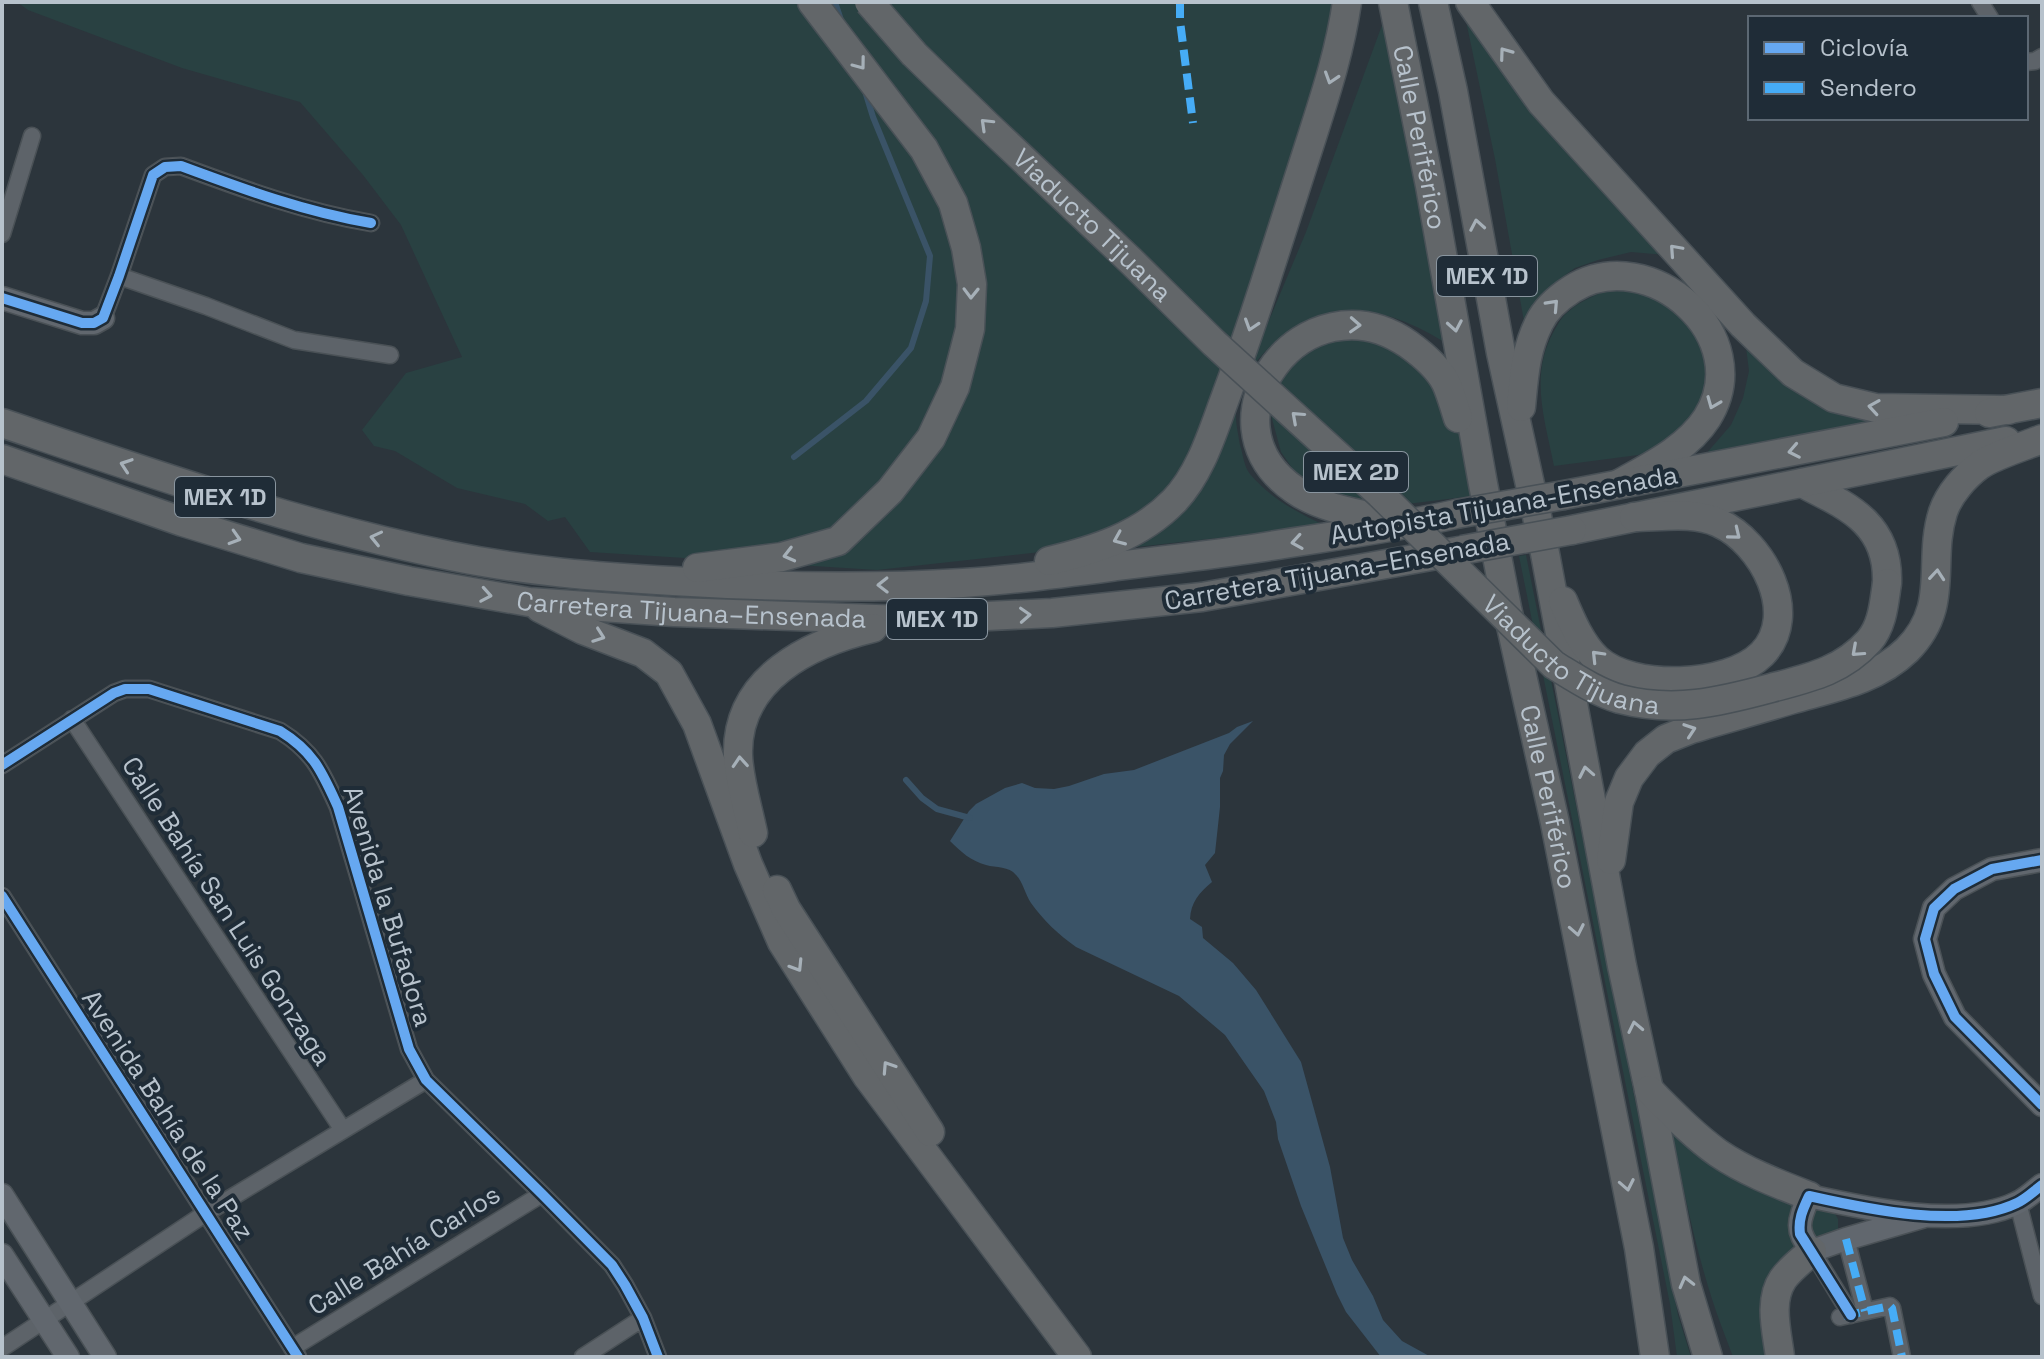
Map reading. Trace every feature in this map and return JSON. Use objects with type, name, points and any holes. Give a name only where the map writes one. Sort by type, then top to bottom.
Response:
[{"type":"highway","points":[[584,575],[713,568],[782,557],[838,541],[890,491],[931,438],[955,387],[970,329],[972,284],[953,203],[924,149],[812,2]]},
{"type":"highway","name":"Viaducto Tijuana","points":[[869,2],[914,54],[1214,343],[1380,494],[1554,665],[1585,684],[1617,698],[1642,703],[1676,706],[1715,703],[1820,675],[1849,659],[1872,638],[1883,615],[1887,583],[1877,536],[1865,520],[1849,507],[1802,483]]},
{"type":"highway","name":"MEX 1D","points":[[961,583],[1078,554],[1134,533],[1176,499],[1195,471],[1212,434],[1273,260],[1338,57],[1347,2]]},
{"type":"highway","name":"Calle Periférico","points":[[1393,2],[1507,608],[1555,823],[1631,1206],[1655,1357]]},
{"type":"highway","name":"MEX 1D","points":[[1433,2],[1453,91],[1501,353],[1544,548],[1574,626],[1595,657],[1612,670],[1637,679],[1670,682],[1701,679],[1751,663],[1773,638],[1778,618],[1772,580],[1748,544],[1734,531],[1698,516],[1634,517]]},
{"type":"highway","points":[[1470,2],[1541,102],[1743,325],[1793,373],[1834,398],[1876,408],[2008,410]]},
{"type":"highway","points":[[1519,432],[1527,352],[1540,321],[1555,300],[1580,285],[1604,277],[1653,282],[1694,310],[1709,332],[1718,349],[1721,372],[1718,395],[1706,420],[1686,441],[1664,458],[1619,484]]},
{"type":"highway","points":[[1410,525],[1343,510],[1296,491],[1266,460],[1255,425],[1257,400],[1263,380],[1294,345],[1318,331],[1360,324],[1400,338],[1423,354],[1445,382],[1483,484]]},
{"type":"highway","name":"Autopista Tijuana-Ensenada","points":[[961,583],[1190,558],[1410,525],[2042,403]]},
{"type":"highway","name":"Carretera Tijuana–Ensenada","points":[[2,423],[153,474],[311,522],[451,556],[542,571],[718,584],[829,586],[961,583]]},
{"type":"highway","points":[[1608,885],[1619,802],[1629,778],[1647,754],[1666,739],[1691,729],[1856,681],[1885,668],[1922,633],[1928,619],[1933,606],[1944,510],[1960,483],[1982,463],[2042,436]]},
{"type":"highway","name":"Autopista Tijuana-Ensenada","points":[[1634,517],[2042,436]]},
{"type":"highway","name":"Carretera Tijuana–Ensenada","points":[[2,459],[183,522],[301,558],[529,602],[674,612],[904,620],[1052,613],[1202,597],[1634,517]]},
{"type":"highway","name":"Calle Periférico","points":[[1544,548],[1622,966],[1686,1284],[1708,1357]]},
{"type":"highway","points":[[529,602],[583,630],[643,653],[669,673],[697,724],[748,864],[782,942],[867,1076],[1077,1357]]},
{"type":"highway","points":[[904,620],[822,643],[772,675],[748,705],[738,754],[754,836],[786,909],[924,1123],[1098,1357]]},
{"type":"highway","points":[[1649,1090],[1683,1124],[1719,1153],[1762,1178],[1809,1196]]},
{"type":"highway","points":[[1780,1357],[1775,1318],[1778,1289],[1812,1251]]},
{"type":"street","points":[[2,234],[32,136]]},
{"type":"street","points":[[2,298],[82,323],[94,323],[103,318],[153,175],[165,167],[181,166],[334,217],[371,223]]},
{"type":"street","points":[[119,276],[294,340],[390,355]]},
{"type":"street","name":"Avenida la Bufadora","points":[[2,765],[119,691],[133,689],[149,689],[280,731],[299,743],[321,769],[338,807],[409,1049],[426,1080],[612,1265],[643,1318],[658,1357]]},
{"type":"street","name":"Calle Bahía San Luis Gonzaga","points":[[72,719],[343,1130]]},
{"type":"street","points":[[2042,860],[1992,869],[1954,889],[1934,908],[1925,939],[1934,974],[1955,1017],[2042,1105]]},
{"type":"street","name":"Avenida Bahía de la Paz","points":[[2,896],[295,1352]]},
{"type":"street","points":[[2,1348],[206,1213],[426,1080]]},
{"type":"street","points":[[1852,1314],[1800,1234],[1799,1224],[1809,1196],[1925,1216],[1974,1215],[2018,1203],[2042,1185]]},
{"type":"street","name":"Calle Bahía Carlos","points":[[295,1352],[542,1194]]},
{"type":"street","points":[[2,1195],[105,1357]]},
{"type":"street","points":[[1837,1202],[1846,1239],[1852,1314]]},
{"type":"street","points":[[2018,1203],[2042,1296]]},
{"type":"street","points":[[1812,1251],[1925,1216]]},
{"type":"street","points":[[2,1255],[68,1357]]},
{"type":"street","points":[[1852,1314],[1891,1307],[1902,1357]]},
{"type":"street","points":[[583,1357],[643,1318]]},
{"type":"green space","points":[[17,2],[1335,2],[1334,22],[1194,462],[1157,511],[1058,550],[877,570],[590,552],[565,517],[548,521],[525,504],[457,488],[395,451],[374,446],[362,430],[406,373],[462,357],[401,225],[363,175],[300,102],[182,68],[28,10]]},
{"type":"green space","points":[[1462,2],[1472,2],[1787,366],[1879,422],[1705,455],[1731,425],[1743,398],[1749,371],[1746,347],[1733,311],[1666,255],[1631,252],[1575,268],[1557,281],[1543,301],[1527,338],[1495,159]]},
{"type":"green space","points":[[1385,17],[1446,343],[1399,320],[1361,311],[1330,313],[1293,329],[1261,356],[1248,373],[1236,409],[1240,445],[1246,468],[1258,483],[1285,504],[1326,526],[1136,547],[1171,518],[1219,440],[1306,232]]},
{"type":"green space","points":[[1614,287],[1662,292],[1709,347],[1706,401],[1670,444],[1638,455],[1554,466],[1541,398],[1546,348],[1567,313],[1585,300]]},
{"type":"green space","points":[[1330,337],[1395,342],[1454,396],[1481,495],[1382,507],[1349,505],[1299,478],[1281,452],[1271,415],[1275,391],[1293,364]]},
{"type":"green space","points":[[1526,555],[1678,1315],[1691,1357],[1677,1357],[1670,1304],[1519,556]]},
{"type":"green space","points":[[1671,1129],[1800,1203],[1791,1232],[1794,1248],[1772,1357],[1733,1357],[1700,1257]]},
{"type":"green space","points":[[1816,1208],[1833,1210],[1838,1219],[1838,1231],[1810,1240],[1805,1225]]},
{"type":"water","points":[[1253,721],[1230,744],[1224,755],[1215,853],[1205,865],[1212,882],[1196,898],[1190,919],[1202,927],[1203,938],[1233,963],[1256,990],[1301,1062],[1330,1167],[1343,1238],[1352,1260],[1383,1320],[1402,1341],[1431,1357],[1381,1357],[1346,1312],[1301,1206],[1264,1091],[1225,1035],[1179,996],[1076,947],[1041,915],[1013,872],[976,861],[950,841],[976,804],[1005,788],[1022,783],[1035,788],[1054,789],[1104,774],[1134,770]]},
{"type":"waterway","points":[[835,2],[842,23]]},
{"type":"waterway","points":[[794,457],[866,401],[911,348],[926,301],[930,256],[865,91]]},
{"type":"waterway","points":[[906,780],[937,809],[970,818]]},
{"type":"marked path","points":[[1180,2],[1193,123]]},
{"type":"marked path","points":[[1846,1239],[1865,1311]]},
{"type":"marked path","points":[[1844,1316],[1890,1306],[1902,1357]]},
{"type":"cycle path","points":[[2,298],[82,323],[94,323],[103,318],[153,175],[165,167],[181,166],[298,206],[371,223]]},
{"type":"cycle path","points":[[2,765],[125,689],[149,689],[280,731],[301,747],[322,773],[338,807],[409,1049],[426,1080],[612,1265],[643,1318],[658,1357]]},
{"type":"cycle path","points":[[2042,860],[1992,869],[1954,889],[1934,908],[1925,939],[1934,974],[1955,1017],[2042,1105]]},
{"type":"cycle path","points":[[2,896],[298,1357]]},
{"type":"cycle path","points":[[1851,1315],[1800,1234],[1800,1219],[1809,1196],[1886,1211],[1969,1215],[2017,1203],[2042,1185]]}]
